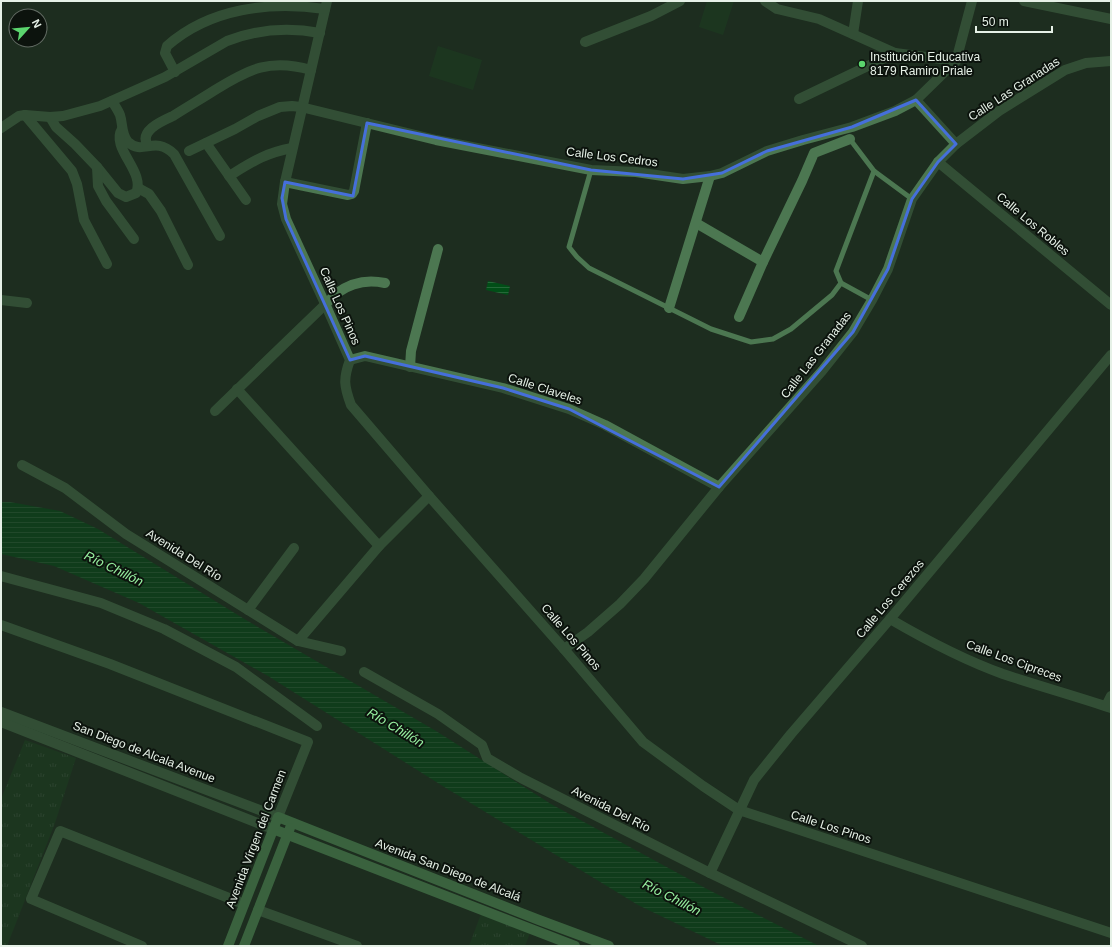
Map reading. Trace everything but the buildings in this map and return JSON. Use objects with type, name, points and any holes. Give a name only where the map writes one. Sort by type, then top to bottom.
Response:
[{"type":"main road","name":"Avenida San Diego de Alcalá","points":[[278,817],[364,852],[609,946]]},
{"type":"main road","name":"Avenida Vírgen del Carmen","points":[[228,946],[278,817]]},
{"type":"main road","points":[[244,946],[292,823]]},
{"type":"main road","name":"Avenida San Diego de Alcalá","points":[[273,829],[575,946]]},
{"type":"main road","points":[[360,862],[364,852]]},
{"type":"main road","points":[[510,921],[514,910]]},
{"type":"street","points":[[585,42],[651,16],[680,1]]},
{"type":"street","points":[[765,1],[777,9],[819,19],[895,53],[956,61],[972,1]]},
{"type":"street","points":[[853,34],[858,1]]},
{"type":"street","points":[[1024,1],[1054,4],[1111,19]]},
{"type":"street","points":[[175,72],[166,53],[167,46],[184,32],[206,20],[237,11],[270,6],[326,5]]},
{"type":"street","name":"Calle Los Pinos","points":[[326,5],[301,107],[285,182],[282,204],[286,219],[326,304],[350,360],[345,376],[345,389],[351,404],[643,742],[703,786],[739,810],[1111,933]]},
{"type":"street","points":[[1,128],[19,116],[50,117],[82,112],[112,102],[175,72],[227,41],[249,33],[284,29],[320,33]]},
{"type":"street","points":[[799,99],[895,53]]},
{"type":"street","name":"Calle Los Cedros","points":[[189,151],[258,116],[280,108],[292,106],[436,140],[590,170],[636,172],[683,179],[710,176],[722,173],[767,151],[852,127],[894,111],[916,100],[956,61]]},
{"type":"street","name":"Calle Las Granadas","points":[[564,649],[588,632],[620,604],[644,579],[719,487],[822,371],[853,332],[888,269],[912,199],[938,162],[956,144],[999,111],[1065,70],[1086,63],[1111,61]]},
{"type":"street","points":[[148,146],[145,136],[152,128],[240,75],[258,68],[278,65],[295,66],[311,70]]},
{"type":"street","points":[[916,100],[956,144]]},
{"type":"street","points":[[112,102],[120,116],[122,129],[129,143],[137,147],[158,145],[167,148],[174,154],[220,236]]},
{"type":"street","points":[[25,115],[72,171],[77,184],[84,220],[107,264]]},
{"type":"street","points":[[50,117],[56,127],[97,167],[118,193],[126,197],[136,193],[138,188],[137,180],[120,143],[119,134],[122,129]]},
{"type":"street","points":[[285,182],[348,195],[352,194],[354,191],[367,123]]},
{"type":"street","points":[[739,317],[814,153],[850,139]]},
{"type":"street","points":[[206,143],[246,200]]},
{"type":"street","points":[[230,176],[258,159],[275,151],[292,148]]},
{"type":"street","name":"Calle Los Robles","points":[[938,162],[1111,305]]},
{"type":"street","points":[[97,167],[98,186],[106,201],[134,238]]},
{"type":"street","points":[[669,308],[710,176]]},
{"type":"street","points":[[138,188],[149,194],[161,211],[188,265]]},
{"type":"street","points":[[696,223],[763,262]]},
{"type":"street","points":[[410,367],[411,352],[438,249]]},
{"type":"street","points":[[215,411],[337,293],[351,284],[365,281],[385,283]]},
{"type":"street","points":[[1,300],[27,303]]},
{"type":"street","name":"Calle Los Cerezos","points":[[710,873],[754,780],[791,734],[890,619],[1111,355]]},
{"type":"street","name":"Calle Claveles","points":[[350,360],[365,356],[502,388],[569,409],[605,425],[719,487]]},
{"type":"street","points":[[237,390],[378,546]]},
{"type":"street","name":"Avenida Del Río","points":[[22,465],[65,488],[126,534],[298,641],[341,651]]},
{"type":"street","points":[[298,641],[378,546],[429,496]]},
{"type":"street","points":[[248,610],[294,548]]},
{"type":"street","points":[[1,576],[101,603],[164,629],[236,667],[317,726]]},
{"type":"street","name":"Calle Los Cipreces","points":[[890,619],[918,636],[942,648],[989,668],[1109,707]]},
{"type":"street","name":"Avenida Vírgen del Carmen","points":[[1,625],[117,666],[308,742],[278,817]]},
{"type":"street","name":"Avenida Del Río","points":[[364,672],[438,714],[482,745],[487,758],[521,778],[710,873],[862,946]]},
{"type":"street","points":[[1109,707],[1111,696]]},
{"type":"street","name":"San Diego de Alcala Avenue","points":[[1,712],[278,817]]},
{"type":"street","name":"San Diego de Alcala Avenue","points":[[1,722],[273,829]]},
{"type":"street","points":[[142,946],[31,898],[60,831],[244,904]]},
{"type":"street","points":[[258,910],[357,946]]},
{"type":"lane","points":[[842,129],[874,171],[912,199]]},
{"type":"lane","points":[[590,170],[569,247],[588,268],[711,329],[751,342],[773,339],[791,329],[832,295],[841,283]]},
{"type":"lane","points":[[872,300],[841,283],[836,271],[874,171]]},
{"type":"highlighted area","points":[[916,100],[956,144],[938,162],[912,199],[888,269],[853,332],[719,487],[569,409],[503,388],[365,356],[350,360],[286,219],[282,198],[285,182],[353,196],[367,123],[591,170],[683,179],[722,173],[767,151],[852,127]]},
{"type":"green space","points":[[707,1],[734,1],[723,35],[699,27]]},
{"type":"green space","points":[[438,46],[482,60],[473,90],[429,76]]},
{"type":"green space","points":[[25,740],[76,758],[55,823],[7,946],[1,946],[1,799]]},
{"type":"green space","points":[[481,914],[530,933],[525,946],[469,946]]},
{"type":"water","points":[[488,281],[510,286],[508,295],[486,290]]},
{"type":"water","name":"Río Chillón","points":[[1,502],[10,502],[60,511],[98,529],[246,620],[436,731],[551,804],[707,889],[819,946],[723,946],[638,905],[441,785],[268,676],[139,603],[54,566],[1,554]]},
{"type":"place","name":"Institución Educativa 8179 Ramiro Priale","points":[[862,64]]}]
